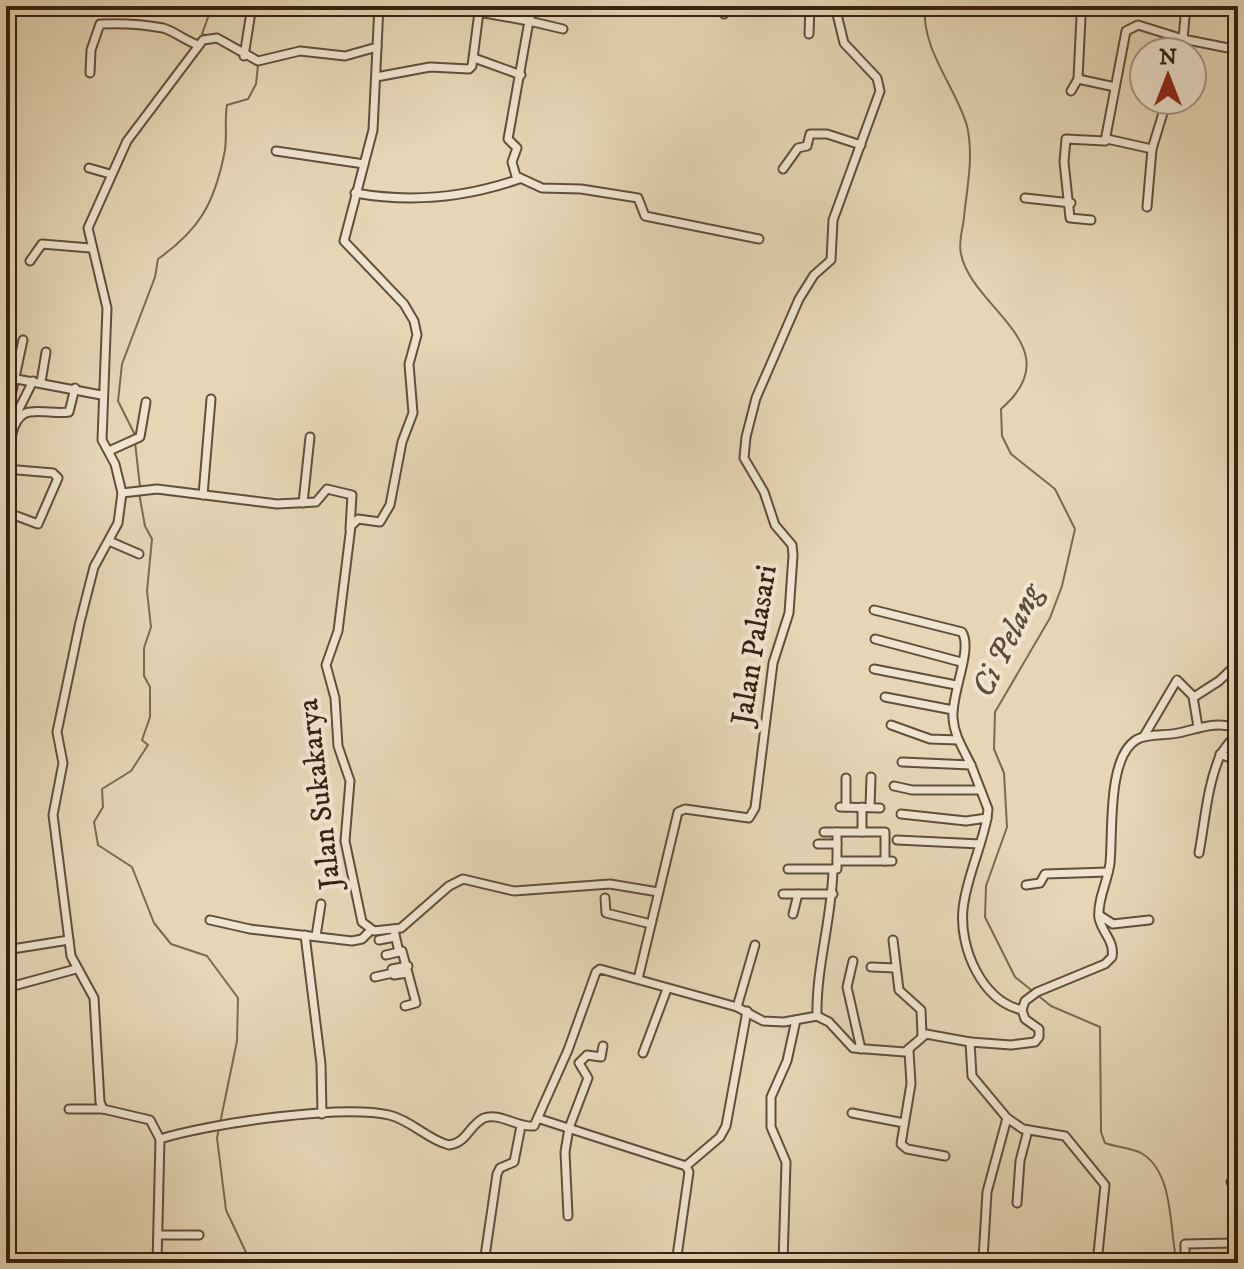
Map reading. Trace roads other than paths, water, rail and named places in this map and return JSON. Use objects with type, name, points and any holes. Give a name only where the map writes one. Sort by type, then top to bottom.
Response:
[{"type":"street","points":[[239,6],[251,12],[244,56]]},
{"type":"street","points":[[350,530],[358,519],[380,522],[390,505],[402,442],[413,413],[409,372],[417,335],[404,304],[345,243],[373,130],[379,6]]},
{"type":"street","points":[[533,6],[508,139],[517,148],[512,167],[519,179],[542,188],[581,189],[638,198],[645,216],[759,239]]},
{"type":"street","points":[[809,34],[810,6]]},
{"type":"street","name":"Jalan Palasari","points":[[638,979],[679,810],[749,818],[754,811],[773,663],[789,613],[793,555],[792,545],[775,525],[764,492],[744,458],[746,437],[756,398],[799,299],[814,275],[831,260],[833,220],[881,88],[877,78],[844,43],[835,6]]},
{"type":"street","points":[[1183,36],[1186,6]]},
{"type":"street","points":[[376,77],[430,67],[469,69],[474,58],[480,11],[563,29]]},
{"type":"street","points":[[1071,91],[1078,79],[1081,17]]},
{"type":"street","points":[[90,73],[91,50],[100,24],[136,23],[141,27],[163,28],[198,45]]},
{"type":"street","points":[[1107,139],[1123,37],[1132,25],[1172,36]]},
{"type":"street","points":[[103,1109],[94,998],[76,969],[69,940],[53,815],[63,763],[57,732],[90,578],[118,523],[122,493],[109,451],[102,440],[101,395],[107,308],[90,248],[90,220],[127,141],[198,45],[207,38],[217,38],[244,56],[258,61],[300,51],[345,56],[377,47]]},
{"type":"street","points":[[1208,44],[1238,50]]},
{"type":"street","points":[[474,58],[521,75]]},
{"type":"street","points":[[1078,79],[1115,87]]},
{"type":"street","points":[[1147,207],[1152,149],[1162,116]]},
{"type":"street","points":[[783,169],[797,149],[806,148],[810,134],[827,134],[861,145]]},
{"type":"street","points":[[1091,220],[1070,218],[1071,203],[1064,162],[1066,139],[1101,142],[1107,139],[1152,149]]},
{"type":"street","points":[[276,151],[364,164]]},
{"type":"street","points":[[89,168],[110,174]]},
{"type":"street","points":[[355,193],[416,199],[470,195],[519,179]]},
{"type":"street","points":[[1025,198],[1071,203]]},
{"type":"street","points":[[30,261],[42,244],[90,248]]},
{"type":"street","points":[[7,418],[10,378],[23,340]]},
{"type":"street","points":[[7,418],[18,411],[37,381],[46,352]]},
{"type":"street","points":[[10,378],[101,395]]},
{"type":"street","points":[[6,512],[38,524],[58,478],[53,473],[6,468],[12,434],[21,415],[27,412],[69,412],[75,388]]},
{"type":"street","points":[[203,495],[211,399]]},
{"type":"street","points":[[109,451],[140,437],[146,402]]},
{"type":"street","points":[[122,493],[157,489],[260,503],[303,503],[310,437]]},
{"type":"street","name":"Jalan Sukakarya","points":[[303,503],[316,502],[327,489],[351,495],[338,631],[326,665],[335,698],[338,746],[350,781],[345,841],[360,916],[370,931]]},
{"type":"street","points":[[109,541],[139,554]]},
{"type":"street","points":[[874,610],[962,632],[967,648],[961,662],[953,710],[958,740],[971,765],[987,818],[962,913],[975,972],[1010,1007],[1022,1010]]},
{"type":"street","points":[[875,639],[961,662]]},
{"type":"street","points":[[1193,697],[1219,681],[1238,663]]},
{"type":"street","points":[[874,669],[956,685]]},
{"type":"street","points":[[1022,1010],[1034,994],[1109,962],[1113,947],[1099,915],[1108,872],[1113,795],[1128,746],[1144,736],[1177,680],[1193,697],[1198,727]]},
{"type":"street","points":[[885,697],[953,710]]},
{"type":"street","points":[[1144,736],[1166,735],[1218,723],[1238,729],[1220,754],[1199,853]]},
{"type":"street","points":[[891,725],[930,739],[958,740]]},
{"type":"street","points":[[1220,754],[1238,761]]},
{"type":"street","points":[[902,762],[971,765]]},
{"type":"street","points":[[862,832],[871,777]]},
{"type":"street","points":[[846,778],[843,807],[880,808]]},
{"type":"street","points":[[894,786],[912,790],[980,790]]},
{"type":"street","points":[[901,814],[966,821],[987,818]]},
{"type":"street","points":[[824,832],[885,832],[888,861],[837,861]]},
{"type":"street","points":[[788,869],[837,869],[837,832]]},
{"type":"street","points":[[897,840],[980,844]]},
{"type":"street","points":[[818,844],[837,844]]},
{"type":"street","points":[[817,1016],[818,965],[833,894],[833,869]]},
{"type":"street","points":[[1026,885],[1040,883],[1045,874],[1108,872]]},
{"type":"street","points":[[379,940],[394,934],[459,880],[514,891],[617,885],[658,892]]},
{"type":"street","points":[[783,894],[833,894]]},
{"type":"street","points":[[793,914],[798,894]]},
{"type":"street","points":[[605,898],[606,913],[651,924]]},
{"type":"street","points":[[316,936],[321,904]]},
{"type":"street","points":[[1099,915],[1113,924],[1149,920]]},
{"type":"street","points":[[210,920],[250,929],[355,941],[370,931],[394,934]]},
{"type":"street","points":[[394,934],[399,952]]},
{"type":"street","points":[[305,935],[320,1048],[322,1114]]},
{"type":"street","points":[[6,950],[69,940]]},
{"type":"street","points":[[893,940],[901,994],[922,1011],[922,1036],[909,1051],[911,1084],[902,1147],[945,1156]]},
{"type":"street","points":[[737,1007],[755,945]]},
{"type":"street","points":[[386,955],[402,951],[416,1003],[405,1006]]},
{"type":"street","points":[[853,961],[847,987],[861,1049]]},
{"type":"street","points":[[871,967],[896,968]]},
{"type":"street","points":[[6,988],[76,969]]},
{"type":"street","points":[[375,977],[393,973],[392,969],[408,970]]},
{"type":"street","points":[[160,1139],[199,1128],[322,1114],[390,1115],[449,1145],[459,1144],[480,1121],[489,1117],[532,1127],[540,1119],[596,972],[603,969],[737,1007],[763,1021],[817,1016],[829,1022],[849,1046],[909,1051]]},
{"type":"street","points":[[400,989],[411,986]]},
{"type":"street","points":[[643,1053],[667,989]]},
{"type":"street","points":[[922,1036],[937,1034],[970,1042],[1011,1045],[1035,1042],[1039,1029],[1025,1019],[1022,1010]]},
{"type":"street","points":[[686,1166],[720,1137],[726,1126],[747,1011]]},
{"type":"street","points":[[783,1263],[786,1162],[771,1127],[771,1097],[787,1061],[796,1020]]},
{"type":"street","points":[[970,1042],[972,1076],[1007,1118],[1028,1130],[1065,1136],[1103,1180],[1106,1194],[1097,1263]]},
{"type":"street","points":[[568,1216],[564,1171],[569,1128],[588,1078],[579,1063],[587,1055],[601,1057],[603,1046]]},
{"type":"street","points":[[69,1109],[103,1109],[112,1114],[150,1120],[160,1139],[157,1263]]},
{"type":"street","points":[[852,1113],[904,1123]]},
{"type":"street","points":[[983,1259],[987,1192],[1007,1118]]},
{"type":"street","points":[[540,1119],[670,1158],[686,1166],[689,1172],[676,1263]]},
{"type":"street","points":[[484,1263],[497,1174],[500,1168],[513,1164],[521,1126]]},
{"type":"street","points":[[1017,1203],[1020,1161],[1028,1130]]},
{"type":"street","points":[[1231,1182],[1238,1194]]},
{"type":"street","points":[[1185,1263],[1185,1244],[1233,1243],[1238,1233]]},
{"type":"street","points":[[160,1235],[199,1235]]},
{"type":"waterway","points":[[208,36],[202,34],[212,6]]},
{"type":"waterway","name":"Ci Pelang","points":[[925,6],[928,38],[962,111],[969,138],[961,254],[969,274],[1023,347],[1027,366],[1020,387],[1001,409],[1002,436],[1011,454],[1055,489],[1075,529],[1062,586],[1050,618],[995,712],[994,749],[1004,773],[1007,827],[986,886],[985,917],[1015,977],[1051,1006],[1100,1027],[1101,1132],[1105,1143],[1141,1153],[1160,1174],[1169,1204],[1177,1263]]},
{"type":"waterway","points":[[135,435],[118,401],[122,364],[155,277],[158,259],[184,237],[210,202],[225,149],[227,105],[248,99],[256,84],[258,65]]},
{"type":"waterway","points":[[135,442],[140,487]]},
{"type":"waterway","points":[[139,493],[145,526],[152,539],[147,591],[151,627],[144,648],[144,676],[150,687],[150,717],[142,740],[148,745],[131,771],[102,789],[103,807],[94,822],[98,845],[132,867],[154,923],[171,944],[207,956],[238,998],[237,1041],[217,1138],[226,1210],[251,1263]]}]
